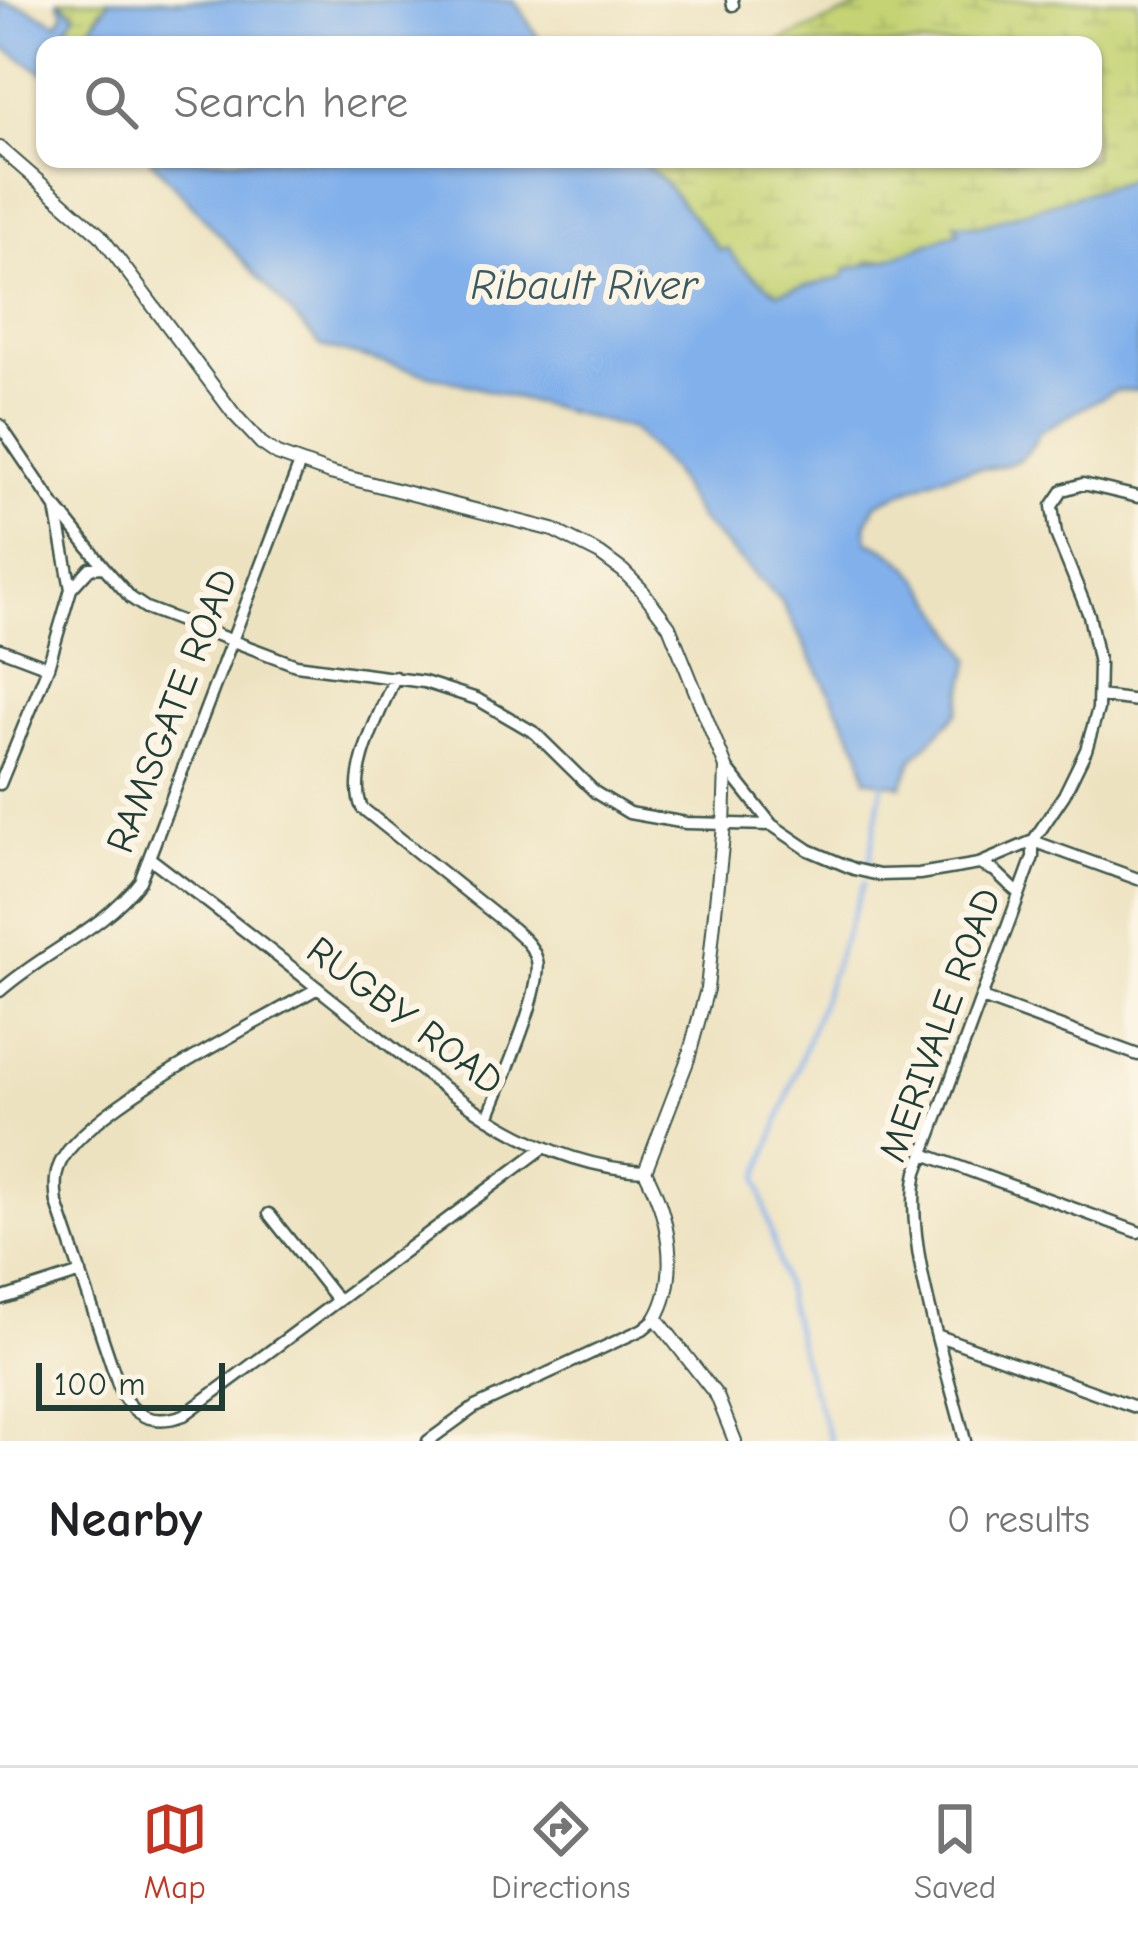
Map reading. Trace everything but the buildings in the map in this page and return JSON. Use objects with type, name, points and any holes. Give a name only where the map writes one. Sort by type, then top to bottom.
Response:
[{"type":"street","points":[[0,148],[100,235],[246,428],[278,454],[526,521],[600,554],[641,589],[669,626],[726,767],[772,825],[829,860],[879,875],[979,864],[1033,841],[1138,879]]},
{"type":"street","points":[[0,425],[55,506],[131,598],[146,608],[296,665],[394,677],[455,691],[502,711],[535,733],[596,793],[628,813],[724,826],[772,825]]},
{"type":"street","name":"RAMSGATE ROAD","points":[[0,991],[109,914],[140,881],[300,463]]},
{"type":"street","points":[[1138,496],[1083,484],[1063,490],[1052,506],[1056,534],[1092,628],[1100,696],[1138,701]]},
{"type":"street","points":[[55,506],[71,589]]},
{"type":"street","points":[[0,784],[48,667],[71,589],[90,568],[104,567]]},
{"type":"street","points":[[0,649],[48,667]]},
{"type":"street","points":[[394,677],[357,777],[362,808],[514,929],[537,961],[536,985],[488,1118]]},
{"type":"street","name":"MERIVALE ROAD","points":[[965,1441],[912,1215],[912,1194],[1033,857],[1033,841],[1073,780],[1100,696]]},
{"type":"street","points":[[428,1441],[475,1407],[643,1329],[656,1318],[670,1288],[672,1272],[645,1171],[688,1059],[707,989],[726,767]]},
{"type":"street","name":"RUGBY ROAD","points":[[152,859],[488,1118],[542,1149],[618,1169],[645,1171]]},
{"type":"street","points":[[979,864],[995,871],[1018,893]]},
{"type":"street","points":[[318,988],[140,1092],[67,1151],[55,1187],[121,1394],[130,1408],[143,1417],[171,1420],[184,1415],[542,1149]]},
{"type":"street","points":[[982,998],[1138,1055]]},
{"type":"street","points":[[924,1154],[1138,1232]]},
{"type":"street","points":[[269,1214],[338,1301]]},
{"type":"street","points":[[0,1299],[80,1273]]},
{"type":"street","points":[[656,1318],[717,1396],[735,1441]]},
{"type":"street","points":[[939,1336],[1138,1408]]},
{"type":"green space","points":[[61,0],[112,1],[101,9],[86,36],[66,28],[75,14]]},
{"type":"green space","points":[[875,0],[1138,0],[1138,177],[978,226],[956,224],[960,231],[886,260],[870,261],[842,278],[777,293],[742,267],[727,249],[721,251],[649,168],[1102,168],[1102,36],[793,36]]},
{"type":"water","points":[[57,0],[75,14],[66,29],[77,36],[36,36],[36,68],[0,45],[0,1],[57,23],[64,14]]},
{"type":"water","points":[[110,0],[514,0],[537,36],[86,36]]},
{"type":"water","name":"Ribault River","points":[[158,168],[649,168],[720,251],[727,248],[742,267],[777,293],[842,278],[847,269],[886,260],[959,232],[955,223],[978,226],[1138,177],[1138,390],[1114,391],[1039,432],[1032,447],[1013,463],[949,474],[876,504],[866,525],[868,541],[886,549],[915,574],[971,659],[958,712],[912,760],[902,786],[866,779],[861,752],[781,601],[699,519],[670,469],[632,429],[321,346]]},
{"type":"waterway","points":[[869,863],[883,782]]},
{"type":"waterway","points":[[831,1441],[804,1364],[758,1179],[864,883]]}]
